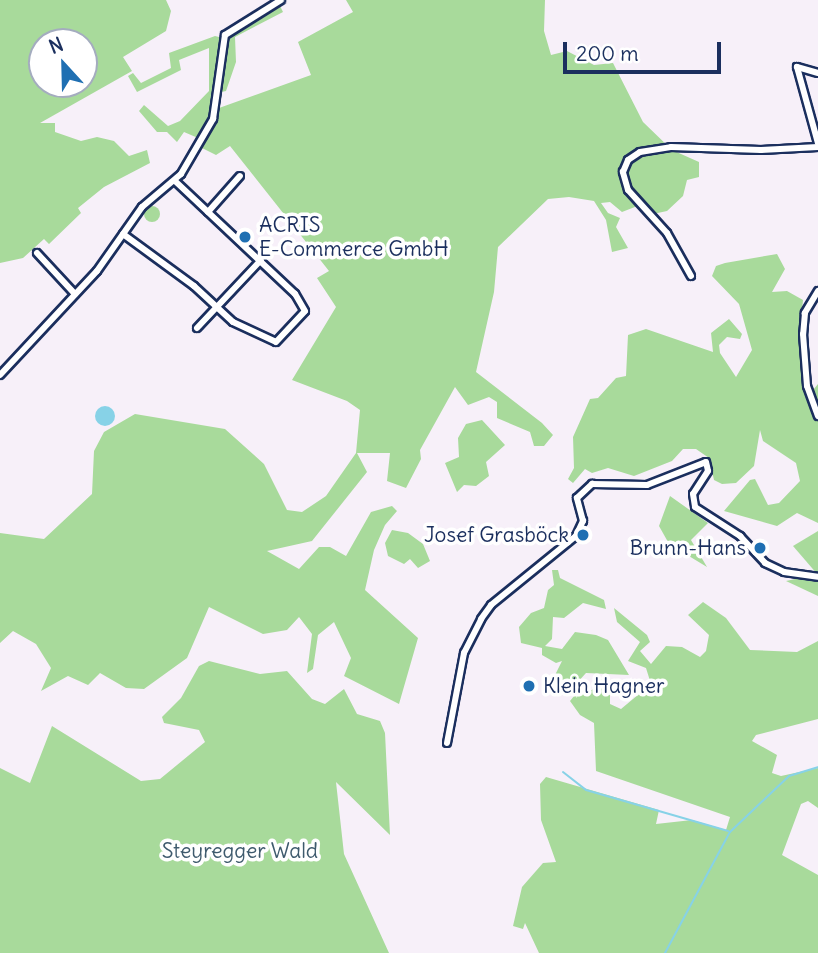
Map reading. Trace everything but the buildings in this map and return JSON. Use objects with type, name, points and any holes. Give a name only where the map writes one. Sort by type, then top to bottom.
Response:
[{"type":"street","points":[[0,375],[75,294],[149,200],[175,181],[213,119],[225,35],[281,0]]},
{"type":"street","points":[[691,276],[667,233],[628,190],[623,172],[628,160],[640,152],[670,147],[761,150],[818,145],[797,67],[818,73]]},
{"type":"street","points":[[208,212],[240,176]]},
{"type":"street","points":[[123,234],[217,307],[270,343],[282,335],[305,311],[288,283],[175,181]]},
{"type":"street","points":[[37,253],[75,294]]},
{"type":"street","points":[[198,328],[261,260]]},
{"type":"street","points":[[818,291],[805,313],[803,334],[807,386],[818,416]]},
{"type":"street","points":[[447,743],[464,653],[481,619],[576,536],[583,521],[578,498],[592,484],[647,485],[706,462],[708,471],[693,494],[695,507],[740,536],[765,563],[784,572],[818,577]]},
{"type":"green space","points":[[0,0],[166,0],[171,11],[166,31],[123,57],[132,71],[98,90],[98,28],[28,28],[28,98],[84,98],[40,123],[55,123],[55,132],[81,141],[97,137],[114,141],[129,156],[147,150],[150,163],[104,187],[78,208],[81,213],[49,244],[44,239],[23,258],[0,263]]},
{"type":"green space","points":[[346,0],[545,0],[544,31],[551,55],[567,51],[594,65],[613,63],[643,122],[672,150],[699,162],[699,177],[687,180],[683,196],[667,211],[653,214],[640,205],[622,212],[610,202],[601,203],[608,213],[620,218],[616,227],[628,248],[612,252],[606,220],[594,201],[569,197],[548,199],[498,247],[494,292],[476,372],[542,423],[553,435],[544,446],[534,446],[530,432],[497,418],[497,402],[489,397],[468,405],[455,387],[420,450],[421,459],[406,488],[387,481],[390,453],[357,453],[367,472],[312,541],[267,551],[299,569],[319,547],[330,547],[346,556],[371,512],[392,506],[397,511],[385,525],[374,550],[365,590],[418,638],[399,704],[344,676],[351,658],[334,622],[318,635],[313,669],[307,673],[312,634],[299,617],[287,630],[263,634],[209,607],[187,658],[144,689],[126,688],[100,673],[88,685],[68,676],[41,691],[51,668],[36,644],[13,631],[0,643],[0,533],[44,539],[92,494],[94,451],[104,432],[135,414],[225,429],[264,464],[287,510],[302,512],[326,496],[356,453],[360,410],[347,401],[292,380],[336,307],[317,278],[329,271],[230,146],[216,155],[200,147],[219,108],[311,75],[298,42],[353,12]]},
{"type":"green space","points":[[279,4],[283,12],[235,37],[236,62],[226,91],[217,93],[212,115],[198,138],[184,132],[177,142],[167,132],[157,132],[139,111],[144,105],[168,126],[180,121],[209,91],[209,48],[179,60],[181,70],[137,92],[128,76],[133,73],[141,83],[171,68],[169,53],[215,36],[227,39],[232,30]]},
{"type":"green space","points":[[149,206],[155,206],[160,214],[158,220],[149,222],[144,217],[144,211]]},
{"type":"green space","points":[[777,254],[785,269],[772,292],[787,291],[803,300],[800,329],[809,395],[818,384],[818,523],[797,513],[777,526],[724,511],[750,480],[755,479],[768,505],[779,503],[800,481],[796,463],[763,441],[760,430],[754,466],[736,483],[722,484],[714,480],[709,458],[696,449],[683,449],[672,461],[634,476],[608,468],[592,473],[585,469],[573,483],[568,479],[574,468],[573,437],[590,399],[598,398],[616,378],[626,376],[628,335],[646,329],[713,352],[711,333],[729,319],[742,334],[740,339],[727,337],[719,345],[720,353],[736,377],[752,350],[739,304],[712,276],[716,266]]},
{"type":"green space","points":[[482,420],[505,445],[486,462],[489,476],[476,486],[464,485],[457,492],[445,463],[459,457],[458,438],[466,424]]},
{"type":"green space","points":[[670,496],[708,523],[691,540],[707,567],[674,547],[668,556],[662,549],[668,542],[659,526]]},
{"type":"green space","points":[[392,530],[408,533],[423,544],[430,561],[418,568],[410,559],[404,564],[388,556],[385,543]]},
{"type":"green space","points":[[818,531],[818,575],[793,546]]},
{"type":"green space","points":[[552,570],[558,570],[560,578],[604,600],[606,609],[583,603],[564,618],[553,617],[552,639],[545,646],[562,649],[575,632],[596,635],[608,640],[629,675],[586,673],[576,684],[564,683],[556,673],[562,661],[556,663],[542,655],[542,648],[521,643],[519,627],[531,613],[544,608],[548,590],[554,585]]},
{"type":"green space","points":[[800,578],[818,578],[818,596],[786,581]]},
{"type":"green space","points":[[703,602],[726,618],[750,650],[797,652],[818,641],[818,719],[756,735],[752,741],[777,755],[772,773],[781,776],[818,768],[818,808],[808,801],[801,804],[782,855],[818,875],[818,953],[539,953],[525,923],[523,929],[513,926],[522,887],[543,863],[556,862],[541,820],[540,784],[546,777],[659,810],[656,824],[692,820],[726,830],[730,817],[596,771],[594,723],[580,715],[570,701],[579,690],[592,690],[602,679],[610,685],[610,704],[621,709],[651,684],[646,668],[628,661],[640,642],[617,622],[614,608],[647,635],[650,642],[640,651],[651,664],[666,646],[682,647],[700,657],[706,651],[709,635],[688,615]]},
{"type":"green space","name":"Steyregger Wald","points":[[209,661],[260,674],[287,671],[312,699],[325,704],[344,689],[357,714],[380,721],[385,733],[390,835],[336,782],[344,854],[389,953],[0,953],[0,768],[30,783],[52,726],[141,781],[160,779],[205,742],[199,730],[164,723],[162,717],[181,698],[199,666]]},
{"type":"water","points":[[105,406],[112,409],[115,416],[112,423],[105,426],[98,423],[95,416],[98,409]]},
{"type":"waterway","points":[[665,953],[730,832],[789,776],[818,767]]},
{"type":"waterway","points":[[563,772],[586,790],[728,831]]},
{"type":"place","name":"ACRIS E-Commerce GmbH","points":[[245,237]]},
{"type":"place","name":"Josef Grasböck","points":[[583,535]]},
{"type":"place","name":"Brunn-Hans","points":[[760,548]]},
{"type":"place","name":"Klein Hagner","points":[[529,686]]}]
